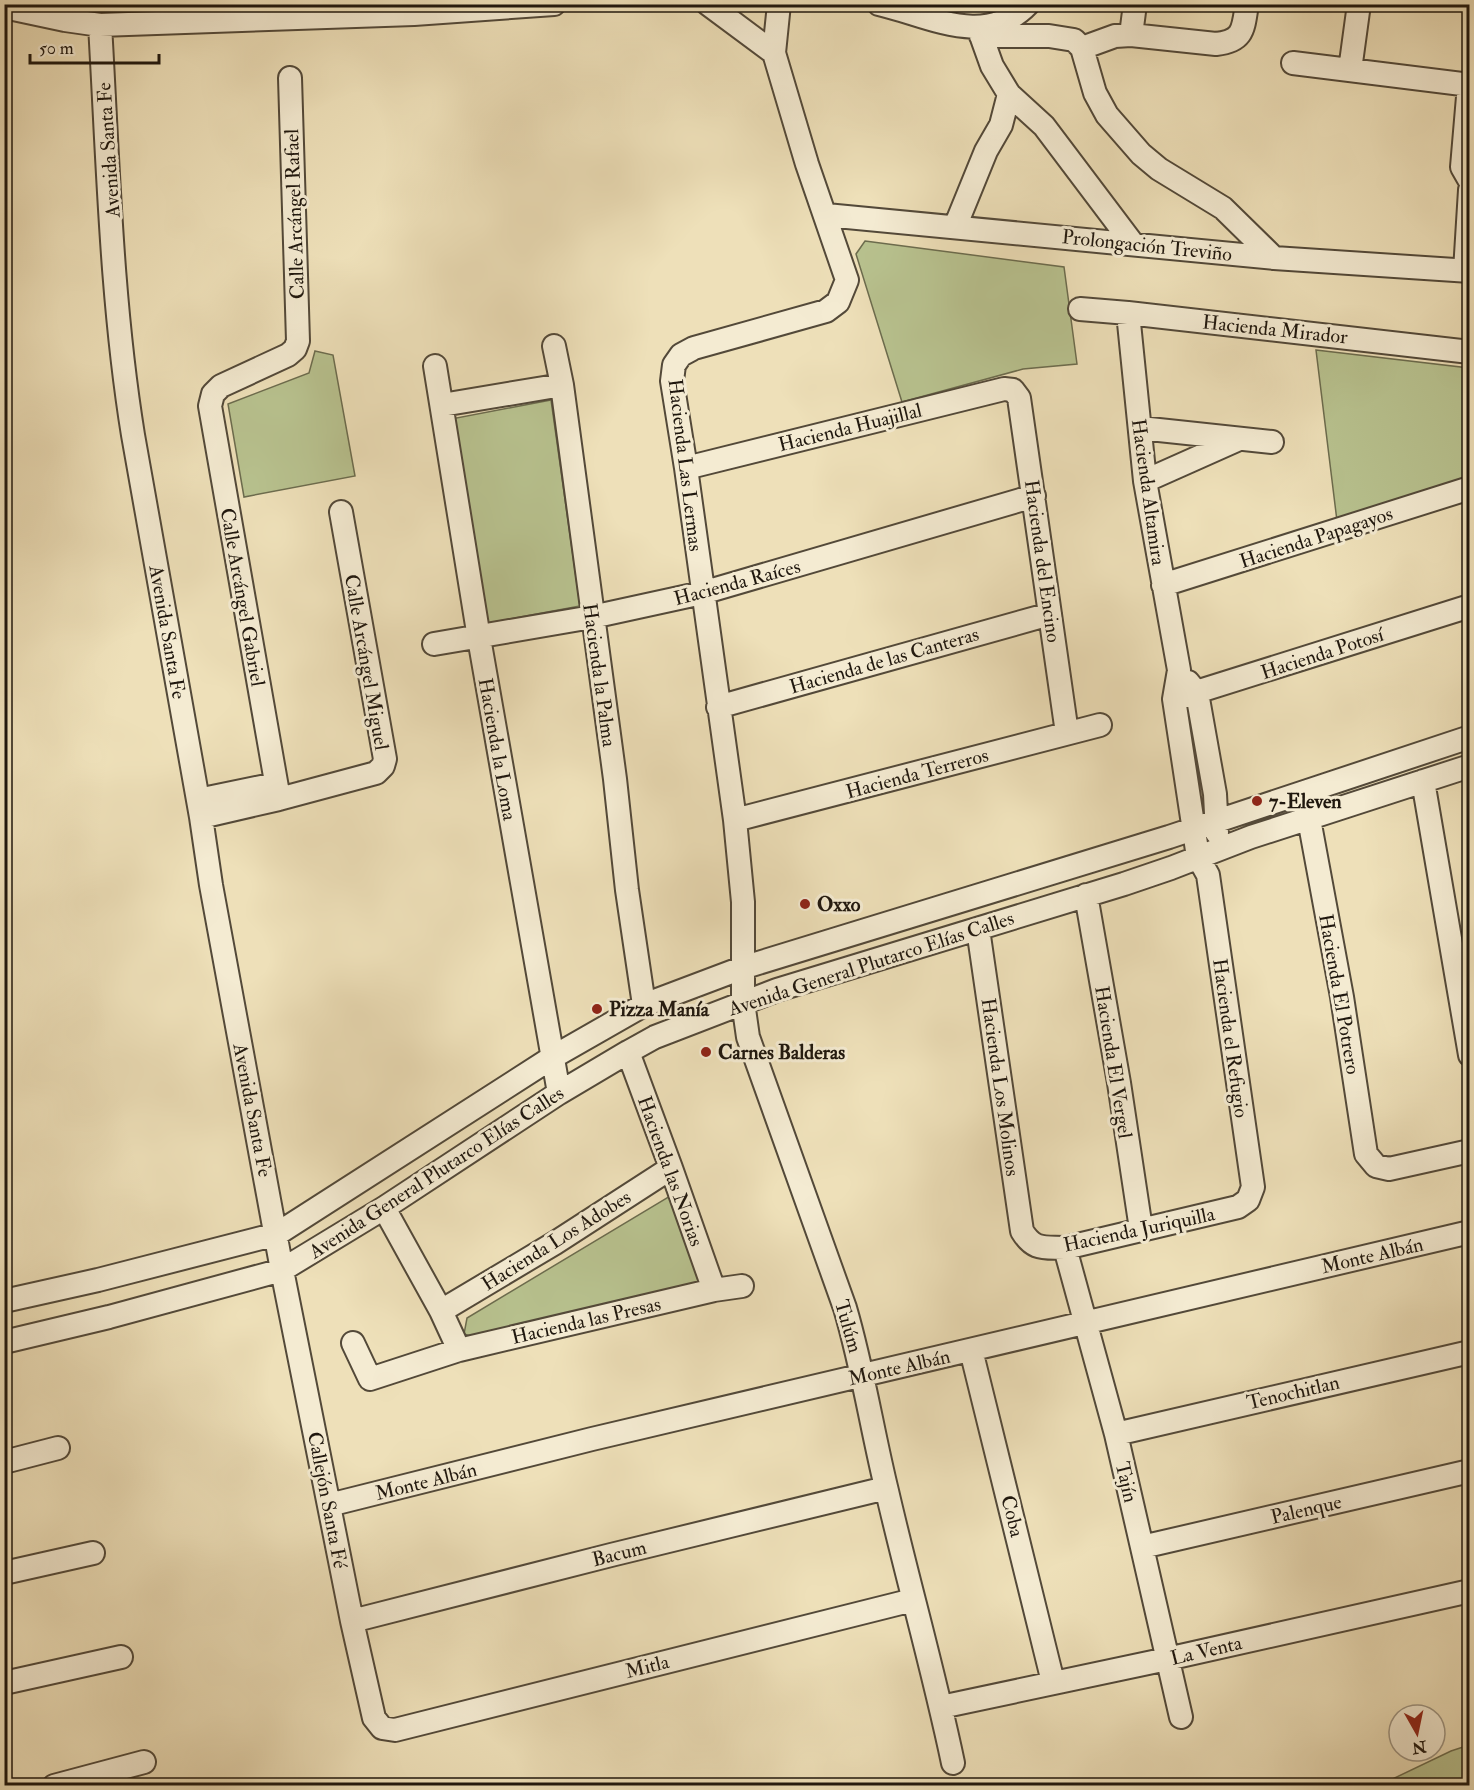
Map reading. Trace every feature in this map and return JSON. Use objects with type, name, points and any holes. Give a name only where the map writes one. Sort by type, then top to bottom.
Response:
[{"type":"street","points":[[4,8],[100,25],[391,15],[554,4]]},
{"type":"street","points":[[708,4],[774,53]]},
{"type":"street","name":"Hacienda Las Lermas","points":[[742,968],[743,902],[735,820],[672,381],[674,365],[681,356],[694,348],[826,311],[838,302],[847,280],[807,164],[774,53],[779,4]]},
{"type":"street","points":[[879,4],[947,25],[979,31],[1074,40],[1082,48],[1095,93],[1107,115],[1141,154],[1159,169],[1223,208],[1274,258]]},
{"type":"street","points":[[979,31],[1004,22],[1028,4]]},
{"type":"street","points":[[1131,34],[1135,4]]},
{"type":"street","points":[[1082,48],[1115,36],[1131,34],[1216,44],[1228,42],[1238,37],[1243,29],[1247,4]]},
{"type":"street","points":[[1350,70],[1359,4]]},
{"type":"street","name":"Avenida Santa Fe","points":[[100,25],[123,373],[200,809],[211,885],[282,1270]]},
{"type":"street","points":[[979,31],[992,66],[1009,94],[1044,126],[1133,244]]},
{"type":"street","points":[[1293,63],[1469,85],[1462,167],[1470,181]]},
{"type":"street","name":"Calle Arcángel Rafael","points":[[213,394],[221,386],[288,355],[295,349],[298,341],[290,78]]},
{"type":"street","points":[[955,227],[986,152],[1001,124],[1009,94]]},
{"type":"street","points":[[1467,271],[1470,190]]},
{"type":"street","name":"Prolongación Treviño","points":[[826,215],[1274,258],[1467,271]]},
{"type":"street","name":"Hacienda Mirador","points":[[1080,309],[1470,351]]},
{"type":"street","name":"Hacienda Altamira","points":[[1128,313],[1145,481],[1179,670],[1174,699],[1194,828],[1208,861]]},
{"type":"street","name":"Hacienda la Palma","points":[[554,346],[562,385],[644,1005]]},
{"type":"street","name":"Hacienda la Loma","points":[[435,366],[479,638],[559,1093]]},
{"type":"street","points":[[442,405],[562,385]]},
{"type":"street","name":"Hacienda Huajillal","points":[[686,468],[1004,389],[1013,390]]},
{"type":"street","name":"Hacienda del Encino","points":[[1013,390],[1019,398],[1067,733]]},
{"type":"street","name":"Calle Arcángel Gabriel","points":[[213,394],[210,406],[277,792]]},
{"type":"street","points":[[1140,428],[1272,442]]},
{"type":"street","points":[[1145,481],[1238,440]]},
{"type":"street","name":"Hacienda Papagayos","points":[[1163,585],[1470,488]]},
{"type":"street","name":"Hacienda Raíces","points":[[434,644],[592,617],[702,593],[1034,496]]},
{"type":"street","name":"Calle Arcángel Miguel","points":[[200,809],[376,773],[383,766],[385,759],[341,512]]},
{"type":"street","name":"Hacienda Potosí","points":[[1174,699],[1470,606]]},
{"type":"street","name":"Hacienda de las Canteras","points":[[718,707],[1050,614]]},
{"type":"street","name":"Hacienda Altamira","points":[[1179,670],[1197,693],[1215,794],[1217,821],[1208,861]]},
{"type":"street","name":"Hacienda Terreros","points":[[735,820],[1100,725]]},
{"type":"street","name":"Avenida General Plutarco Elías Calles","points":[[4,1301],[98,1280],[277,1234],[553,1057],[644,1005],[742,968],[1217,821],[1470,737]]},
{"type":"street","name":"Avenida General Plutarco Elías Calles","points":[[4,1342],[109,1317],[282,1270],[384,1208],[559,1093],[628,1052],[655,1037],[743,1002],[1086,895],[1208,861],[1251,837],[1470,766]]},
{"type":"street","points":[[1423,781],[1470,1055]]},
{"type":"street","name":"Hacienda El Potrero","points":[[1309,819],[1342,997],[1366,1154],[1376,1166],[1389,1169],[1470,1151]]},
{"type":"street","points":[[1114,853],[1124,884]]},
{"type":"street","name":"Hacienda el Refugio","points":[[1208,861],[1229,1030],[1253,1187],[1248,1200]]},
{"type":"street","name":"Hacienda El Vergel","points":[[1086,895],[1119,1083],[1141,1229]]},
{"type":"street","name":"Hacienda Los Molinos","points":[[978,929],[1022,1231],[1029,1243]]},
{"type":"street","name":"Tulúm","points":[[742,968],[743,1002],[752,1048],[845,1308],[953,1763]]},
{"type":"street","name":"Hacienda las Norias","points":[[628,1052],[714,1290]]},
{"type":"street","name":"Hacienda Los Adobes","points":[[441,1311],[555,1244],[671,1168]]},
{"type":"street","name":"Hacienda Juriquilla","points":[[1029,1243],[1039,1247],[1065,1248],[1238,1208],[1248,1200]]},
{"type":"street","points":[[384,1208],[441,1311],[459,1350]]},
{"type":"street","name":"Monte Albán","points":[[329,1505],[592,1439],[1470,1232]]},
{"type":"street","name":"Tajín","points":[[1065,1248],[1116,1434],[1181,1717]]},
{"type":"street","name":"Callejón Santa Fé","points":[[282,1270],[352,1622],[374,1718],[382,1728]]},
{"type":"street","points":[[98,1280],[109,1317]]},
{"type":"street","name":"Hacienda las Presas","points":[[353,1343],[370,1379],[459,1350],[714,1290],[742,1286]]},
{"type":"street","name":"Coba","points":[[971,1350],[1053,1682]]},
{"type":"street","name":"Tenochitlan","points":[[1116,1434],[1470,1352]]},
{"type":"street","points":[[4,1462],[58,1448]]},
{"type":"street","name":"Palenque","points":[[1142,1547],[1470,1471]]},
{"type":"street","name":"Bacum","points":[[352,1622],[886,1488]]},
{"type":"street","points":[[4,1573],[93,1553]]},
{"type":"street","name":"La Venta","points":[[941,1707],[1470,1591]]},
{"type":"street","name":"Mitla","points":[[382,1728],[395,1730],[913,1600]]},
{"type":"street","points":[[4,1683],[121,1657]]},
{"type":"street","points":[[54,1785],[144,1762]]},
{"type":"green space","points":[[865,241],[1064,267],[1077,364],[1023,369],[902,402],[856,254]]},
{"type":"green space","points":[[1316,350],[1469,368],[1469,479],[1337,521]]},
{"type":"green space","points":[[315,351],[333,355],[355,476],[244,497],[228,404],[309,373]]},
{"type":"green space","points":[[551,400],[580,606],[488,623],[451,419]]},
{"type":"green space","points":[[670,1196],[701,1286],[480,1339],[464,1334],[467,1318]]},
{"type":"green space","points":[[1469,1745],[1469,1785],[1380,1785],[1426,1763],[1447,1763],[1447,1753]]},
{"type":"place","name":"7-Eleven","points":[[1257,801]]},
{"type":"place","name":"Oxxo","points":[[805,904]]},
{"type":"place","name":"Pizza Manía","points":[[597,1009]]},
{"type":"place","name":"Carnes Balderas","points":[[706,1052]]}]
